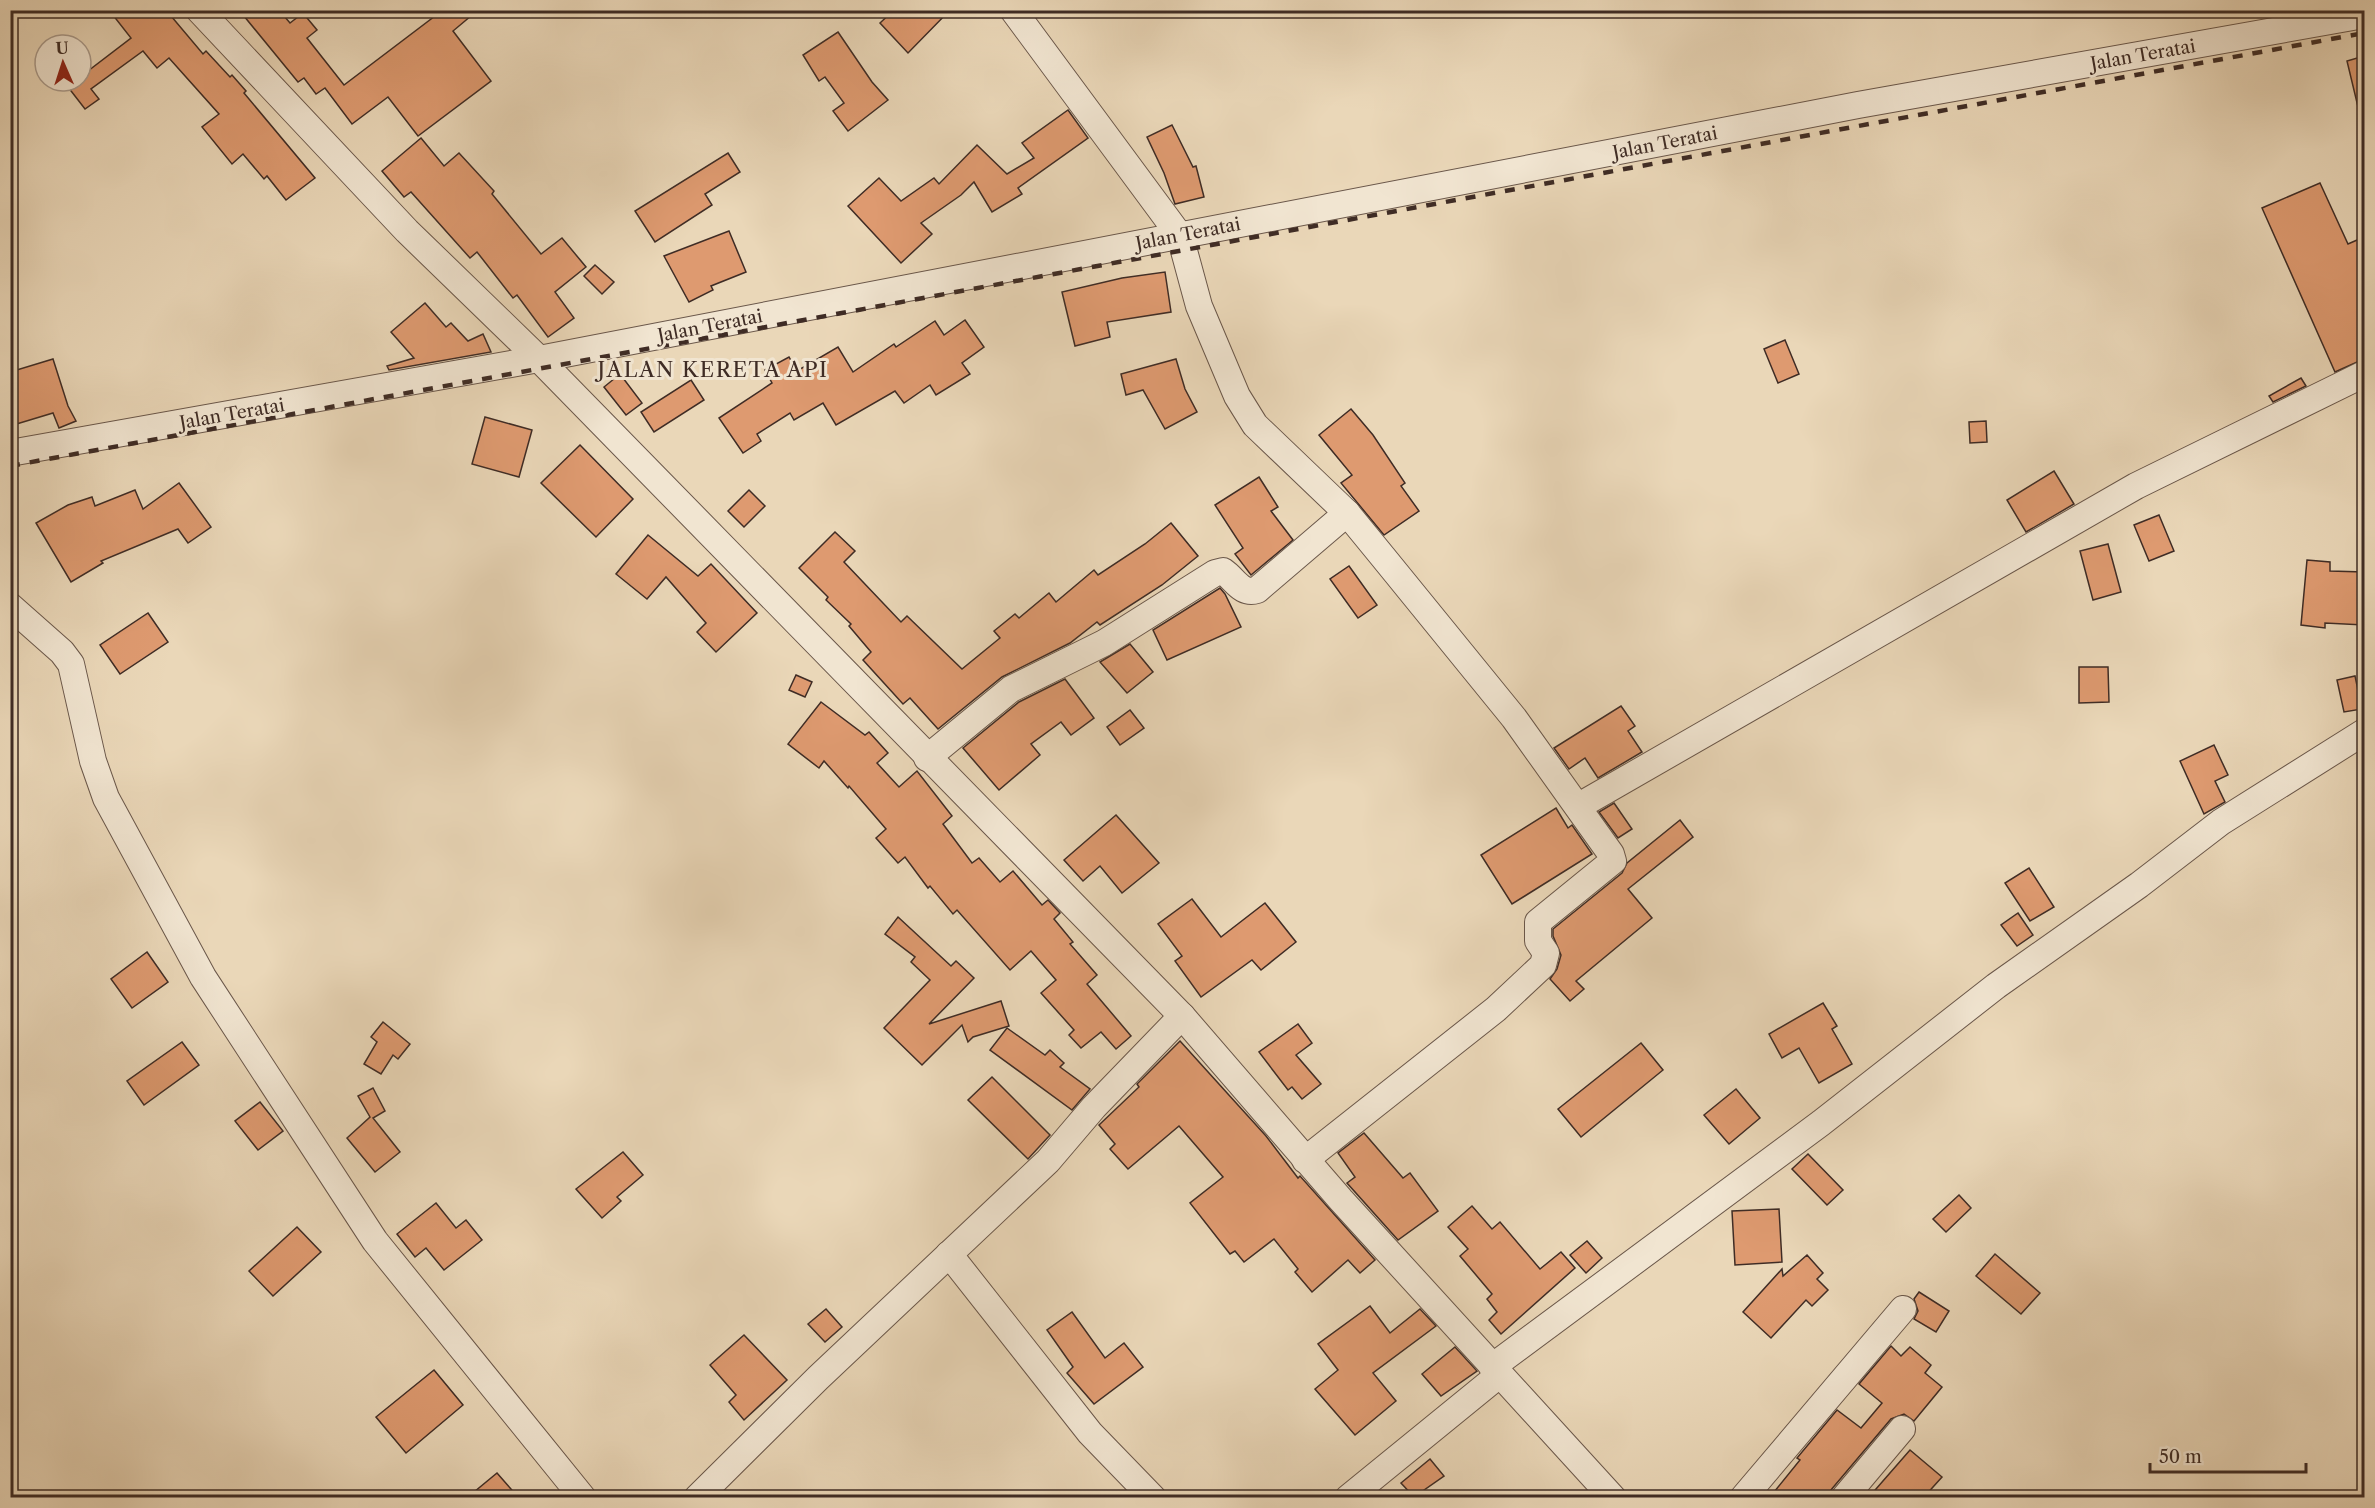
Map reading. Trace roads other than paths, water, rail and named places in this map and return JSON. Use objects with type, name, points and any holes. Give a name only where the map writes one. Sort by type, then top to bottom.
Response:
[{"type":"street","points":[[198,10],[407,231],[539,359],[1182,1016],[1305,1160],[1495,1371],[1613,1497]]},
{"type":"street","points":[[1013,10],[1180,236],[1199,306],[1237,396],[1265,436],[1347,513],[1494,694],[1579,806],[1611,854],[1613,861],[1538,922],[1538,941],[1546,953],[1544,965],[1496,1009],[1305,1160]]},
{"type":"street","name":"Jalan Teratai","points":[[10,453],[539,359],[1870,103],[2364,15]]},
{"type":"street","points":[[1579,806],[2116,497],[2364,374]]},
{"type":"street","points":[[927,758],[1011,689],[1104,644],[1215,573],[1223,571],[1242,589],[1250,592],[1257,590],[1347,513]]},
{"type":"street","points":[[10,606],[62,652],[71,664],[93,761],[106,798],[203,977],[258,1064],[375,1241],[582,1497]]},
{"type":"street","points":[[1348,1497],[1495,1371],[1821,1123],[1996,986],[2130,891],[2221,822],[2364,732]]},
{"type":"street","points":[[698,1497],[1048,1161],[1094,1107],[1182,1016]]},
{"type":"street","points":[[949,1254],[1090,1433],[1153,1497]]},
{"type":"street","points":[[1743,1497],[1903,1310]]},
{"type":"street","points":[[1844,1497],[1902,1429]]},
{"type":"railway","points":[[10,466],[2364,33]]},
{"type":"district","name":"JALAN KERETA API","points":[[713,370]]}]
